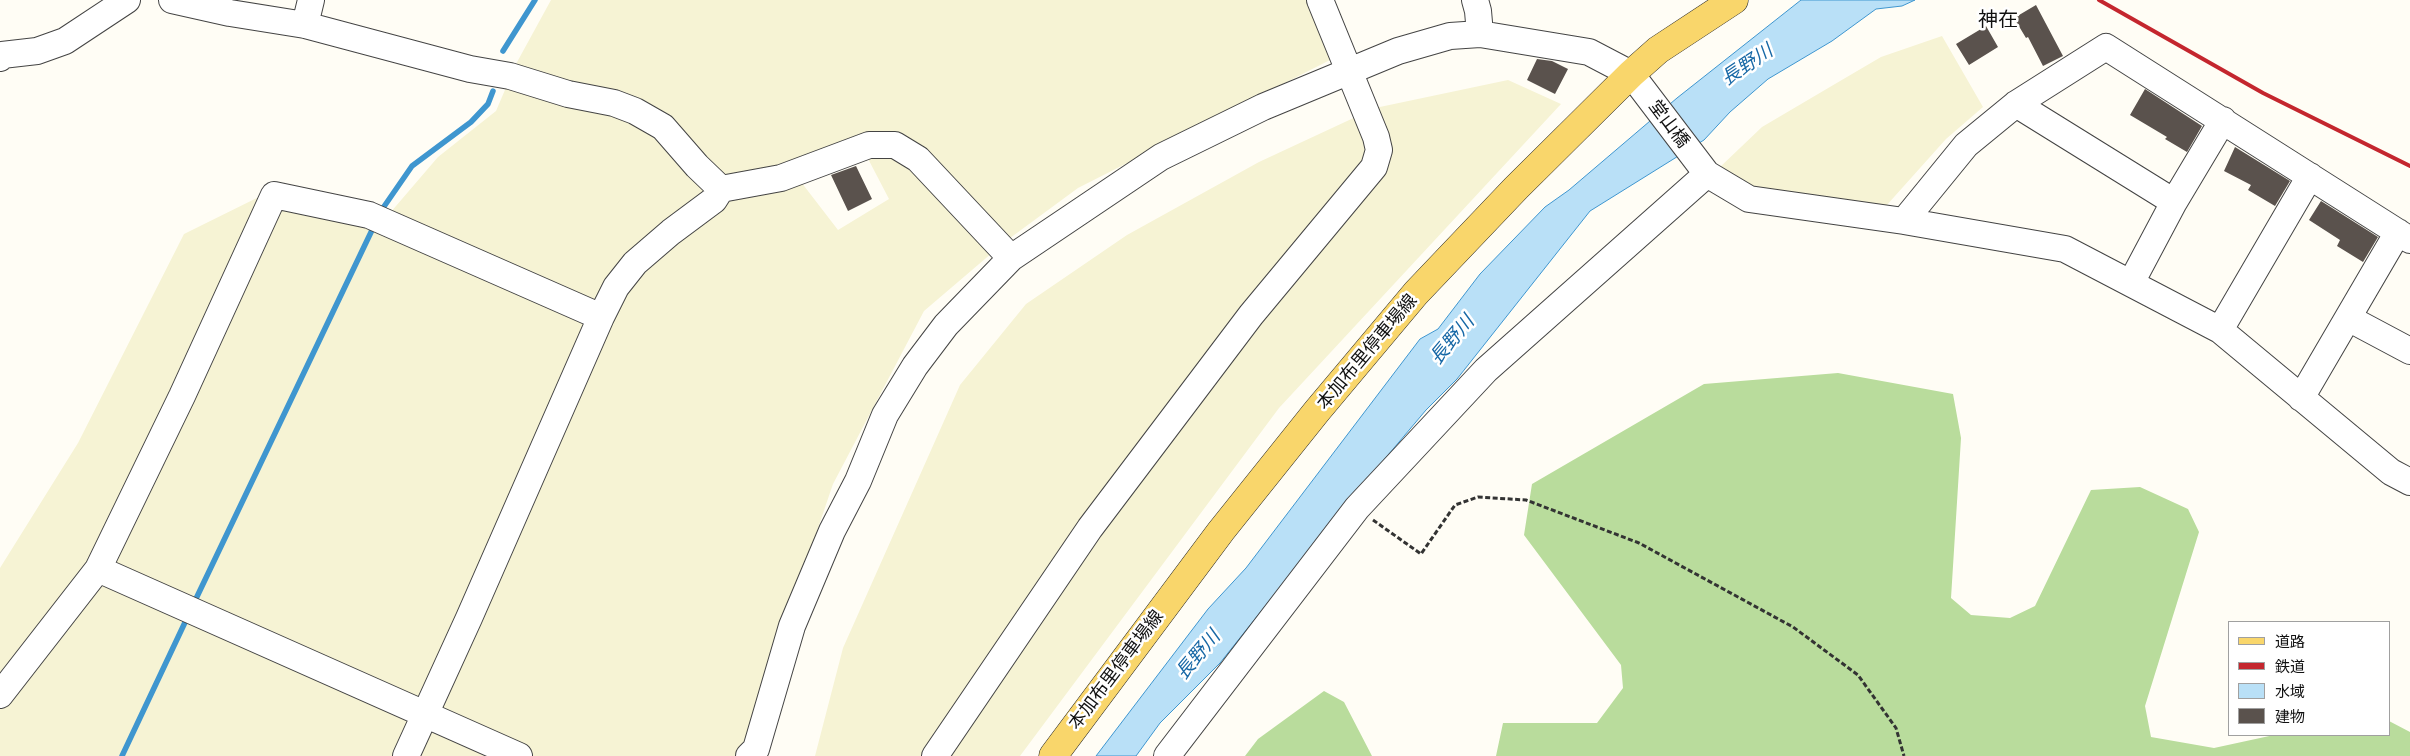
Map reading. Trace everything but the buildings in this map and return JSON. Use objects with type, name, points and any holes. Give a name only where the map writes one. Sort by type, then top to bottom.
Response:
[{"type":"main road","name":"本加布里停車場線","points":[[1053,756],[1221,531],[1317,411],[1416,293],[1516,188],[1631,74],[1658,50],[1734,0]]},
{"type":"street","points":[[1,56],[37,51],[65,41],[91,22],[127,0]]},
{"type":"street","points":[[172,0],[230,13],[305,25],[470,69],[510,76],[568,94],[614,102],[635,111],[663,127],[697,166],[722,189]]},
{"type":"street","points":[[305,25],[311,0]]},
{"type":"street","points":[[1475,0],[1480,34]]},
{"type":"street","points":[[935,756],[1090,528],[1251,315],[1370,174],[1379,150],[1327,3]]},
{"type":"street","points":[[758,754],[792,626],[832,531],[858,481],[885,415],[915,366],[946,325],[1011,258],[1161,157],[1263,107],[1351,72],[1398,50],[1450,36],[1480,34],[1590,52],[1631,74]]},
{"type":"street","points":[[1904,221],[1966,145],[2016,104],[2106,48],[2223,120],[2404,236],[2348,318],[2301,398]]},
{"type":"street","name":"堂山橋","points":[[1631,74],[1707,174]]},
{"type":"street","points":[[2016,104],[2174,202]]},
{"type":"street","points":[[2131,283],[2174,202],[2223,120]]},
{"type":"street","points":[[406,756],[616,287],[635,264],[671,232],[714,200],[722,189],[781,178],[869,145],[895,145],[918,159],[1011,258]]},
{"type":"street","points":[[1167,756],[1357,508],[1486,370],[1707,174],[1749,200],[1904,221],[2065,249],[2220,330],[2390,472],[2410,482]]},
{"type":"street","points":[[2220,330],[2310,176]]},
{"type":"street","points":[[0,695],[98,569],[182,396],[274,195],[369,215],[601,317]]},
{"type":"street","points":[[2348,318],[2410,351]]},
{"type":"street","points":[[98,569],[519,756]]},
{"type":"path","points":[[1357,508],[1421,554],[1455,505],[1478,496],[1526,500],[1639,542],[1793,627],[1858,675],[1896,728],[1904,756]]},
{"type":"shaded area","points":[[551,0],[1307,0],[1330,60],[1078,188],[1006,241],[924,311],[833,484],[744,745],[756,756],[0,756],[0,568],[78,443],[184,234],[279,187],[390,213],[438,157],[496,111],[516,64]],"holes":[[[864,151],[889,199],[838,230],[798,178]]]},
{"type":"shaded area","points":[[1942,36],[1983,107],[1946,139],[1886,206],[1753,188],[1719,168],[1762,127],[1881,57]]},
{"type":"shaded area","points":[[1508,80],[1561,104],[1279,408],[1020,756],[815,756],[843,648],[960,385],[1026,304],[1127,235],[1259,162],[1375,108]]},
{"type":"green space","points":[[1838,373],[1953,394],[1961,438],[1951,598],[1971,615],[2010,618],[2035,606],[2091,490],[2140,487],[2188,509],[2199,532],[2145,706],[2151,737],[2214,748],[2269,736],[2390,736],[2390,722],[2410,732],[2410,756],[1496,756],[1503,723],[1597,723],[1623,688],[1621,665],[1524,535],[1532,484],[1704,384]]},
{"type":"green space","points":[[1324,691],[1344,702],[1372,756],[1245,756],[1258,739]]},
{"type":"water","name":"長野川","points":[[1801,0],[1915,0],[1902,6],[1876,9],[1832,41],[1768,79],[1730,112],[1704,140],[1590,211],[1457,379],[1426,410],[1340,512],[1220,663],[1160,723],[1136,756],[1096,756],[1208,609],[1246,568],[1420,339],[1438,329],[1480,274],[1545,207],[1569,190],[1677,98]]},
{"type":"waterway","points":[[503,51],[535,0]]},
{"type":"waterway","points":[[383,208],[412,166],[471,122],[488,104],[493,91]]},
{"type":"waterway","points":[[193,605],[373,228]]},
{"type":"waterway","points":[[122,756],[188,616]]},
{"type":"railway","points":[[2099,0],[2263,93],[2410,166]]},
{"type":"district","name":"神在","points":[[1998,20]]}]
